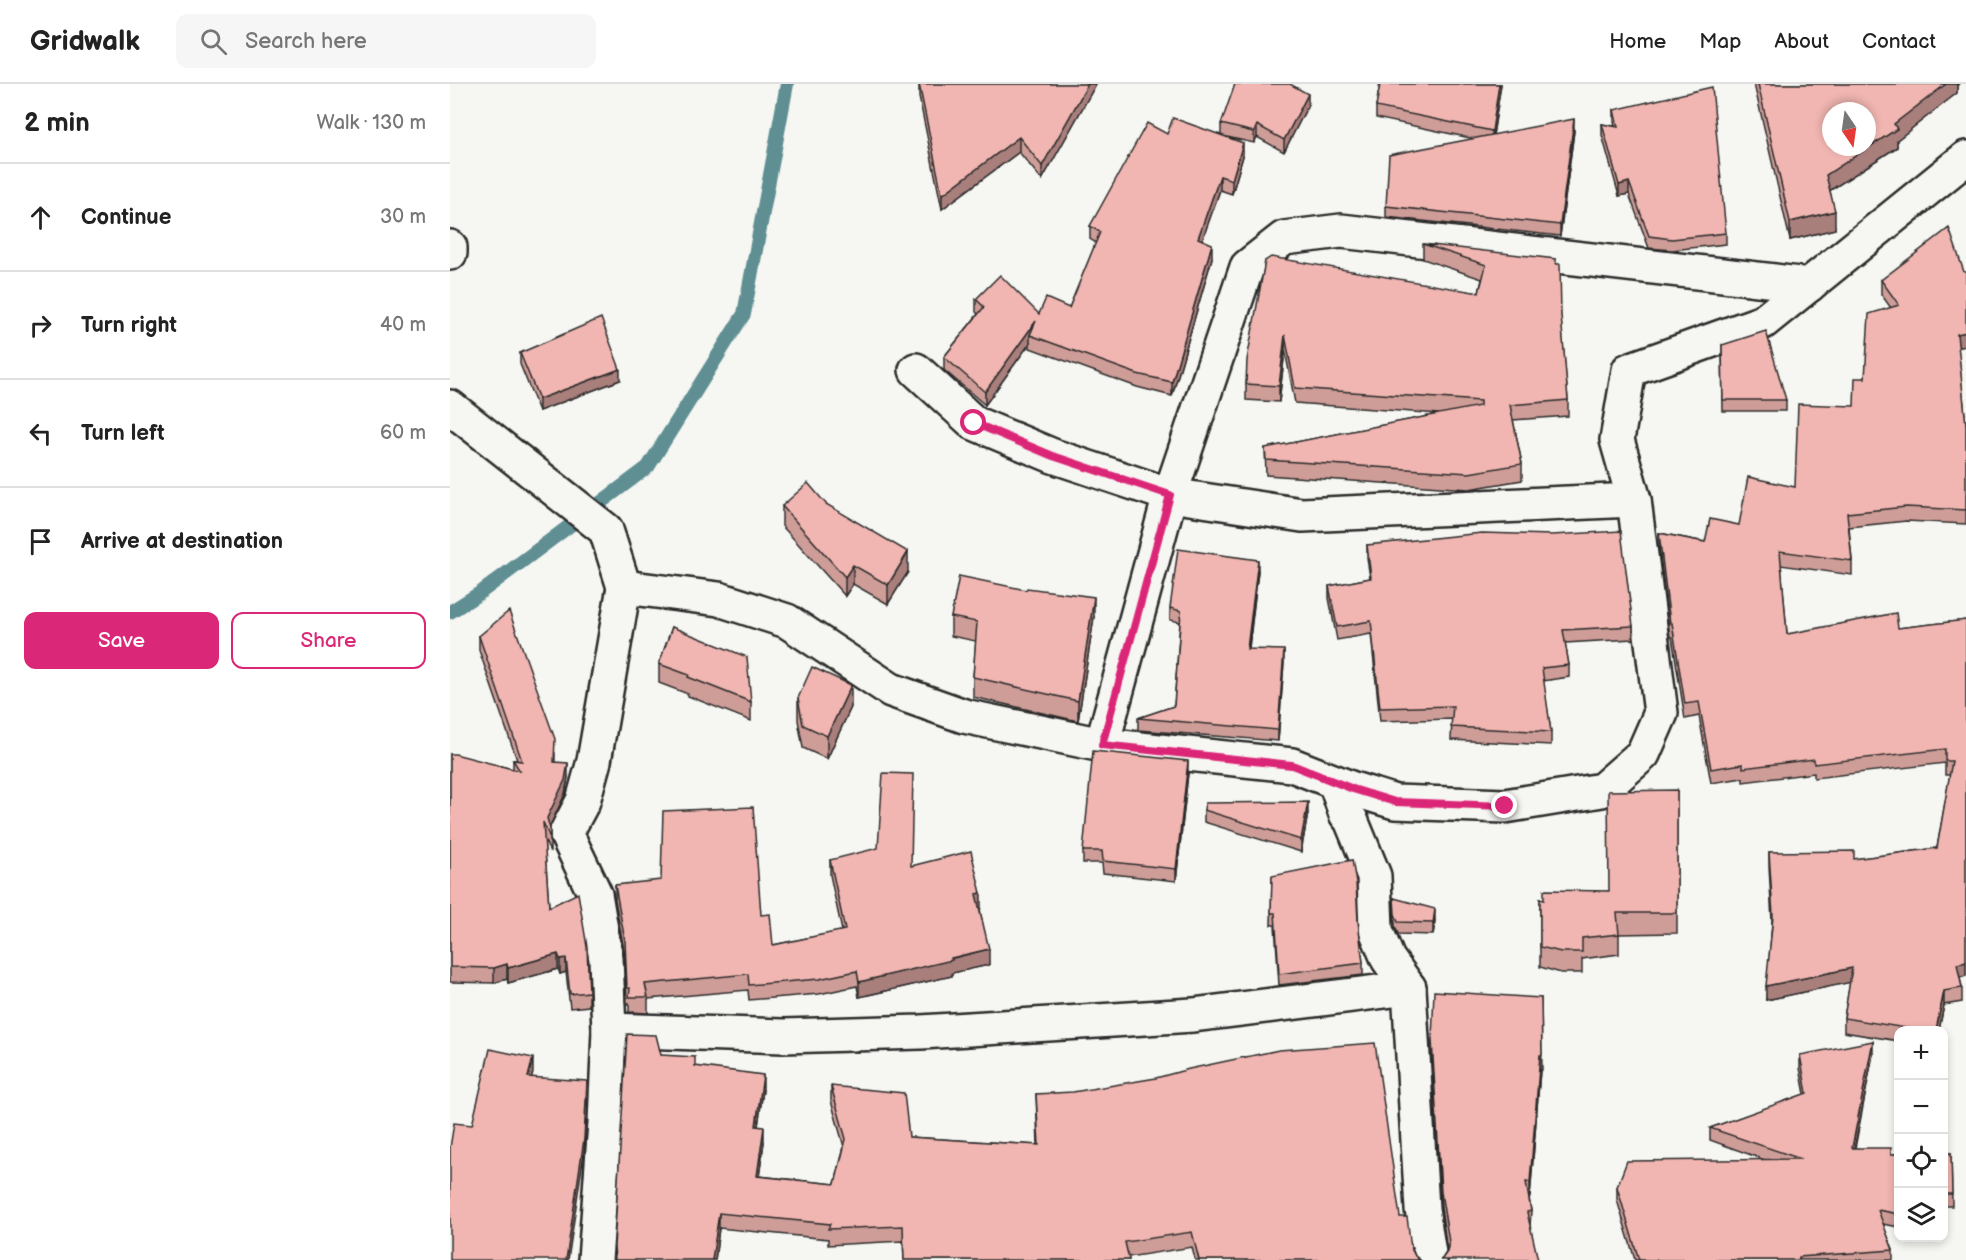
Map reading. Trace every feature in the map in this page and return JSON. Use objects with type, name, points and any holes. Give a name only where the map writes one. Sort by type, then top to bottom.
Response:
[{"type":"street","points":[[624,587],[719,599],[787,621],[891,690],[964,716],[1102,745],[1292,765],[1395,802],[1505,806],[1602,790],[1643,754],[1661,713],[1634,500],[1617,440],[1629,370],[1763,322],[1966,158]]},
{"type":"street","points":[[1102,745],[1170,495],[1247,267],[1284,238],[1341,231],[1809,285]]},
{"type":"street","points":[[450,247],[450,253]]},
{"type":"street","points":[[916,370],[974,423],[1053,456],[1170,495],[1302,515],[1634,500]]},
{"type":"street","points":[[450,407],[606,530],[624,587],[594,761],[583,801],[566,833],[596,894],[606,959],[609,1030],[595,1260]]},
{"type":"street","points":[[1335,782],[1346,814],[1351,820],[1374,876],[1376,930],[1388,959],[1409,988],[1422,1209],[1430,1260]]},
{"type":"street","points":[[609,1030],[783,1036],[921,1032],[1193,1015],[1409,988]]},
{"type":"building","points":[[919,84],[1088,84],[1042,166],[1019,137],[942,195]]},
{"type":"building","points":[[1235,84],[1290,84],[1308,94],[1284,140],[1257,125],[1254,132],[1221,124]]},
{"type":"building","points":[[1380,84],[1499,84],[1492,131],[1376,107]]},
{"type":"building","points":[[1758,84],[1946,84],[1894,124],[1897,129],[1876,143],[1876,102],[1822,102],[1822,156],[1855,156],[1826,175],[1835,211],[1790,222]]},
{"type":"building","points":[[1712,87],[1726,233],[1672,239],[1649,236],[1629,182],[1619,185],[1602,124],[1618,127],[1614,110]]},
{"type":"building","points":[[1173,118],[1243,143],[1232,180],[1220,176],[1198,238],[1212,244],[1172,382],[1137,374],[1030,335],[1036,321],[985,392],[944,357],[984,307],[976,299],[1000,275],[1039,314],[1046,298],[1069,308],[1100,232],[1090,226],[1147,123],[1167,134]]},
{"type":"building","points":[[1574,119],[1560,225],[1386,206],[1389,155]]},
{"type":"building","points":[[1949,228],[1964,272],[1966,272],[1966,332],[1957,334],[1966,425],[1966,510],[1906,507],[1847,513],[1852,561],[1780,551],[1787,634],[1896,613],[1898,628],[1966,620],[1966,962],[1957,964],[1962,988],[1944,991],[1937,1026],[1894,1026],[1844,1018],[1852,968],[1766,986],[1773,916],[1769,852],[1854,851],[1854,859],[1937,848],[1952,761],[1945,761],[1945,749],[1814,764],[1814,759],[1743,768],[1743,764],[1711,769],[1699,702],[1685,704],[1672,623],[1670,623],[1659,533],[1705,542],[1710,519],[1739,525],[1748,477],[1795,487],[1798,404],[1854,406],[1855,378],[1865,378],[1869,314],[1899,305],[1881,280]]},
{"type":"building","points":[[1423,244],[1556,259],[1556,264],[1560,264],[1561,315],[1568,400],[1510,405],[1522,464],[1469,473],[1266,460],[1265,448],[1480,406],[1480,401],[1295,388],[1285,335],[1279,386],[1246,384],[1247,360],[1265,261],[1271,257],[1479,293],[1486,265]]},
{"type":"building","points":[[601,318],[620,369],[539,399],[520,353]]},
{"type":"building","points":[[1766,331],[1786,400],[1723,400],[1722,345]]},
{"type":"building","points":[[808,483],[826,504],[908,552],[888,585],[853,565],[845,577],[782,506]]},
{"type":"building","points":[[1621,531],[1633,626],[1563,630],[1569,665],[1542,668],[1551,732],[1451,727],[1453,706],[1380,708],[1371,621],[1337,627],[1329,586],[1371,578],[1367,545],[1482,533],[1552,535]]},
{"type":"building","points":[[1178,549],[1258,560],[1247,649],[1284,650],[1278,730],[1138,718],[1174,706],[1181,611],[1170,608]]},
{"type":"building","points":[[959,576],[1026,590],[1027,588],[1094,597],[1078,701],[973,677],[977,622],[951,617]]},
{"type":"building","points":[[509,611],[555,739],[554,762],[568,763],[565,780],[547,818],[550,838],[543,822],[549,907],[578,893],[587,947],[589,992],[570,994],[566,958],[560,959],[558,954],[508,968],[507,964],[494,968],[450,967],[450,754],[520,771],[513,760],[522,761],[479,636]]},
{"type":"building","points":[[672,627],[747,657],[751,702],[659,664]]},
{"type":"building","points":[[812,667],[851,685],[827,736],[803,725],[798,698]]},
{"type":"building","points":[[1093,751],[1188,761],[1176,869],[1103,861],[1102,851],[1083,851]]},
{"type":"building","points":[[883,773],[913,774],[911,866],[971,851],[981,893],[976,894],[989,949],[859,982],[857,971],[819,979],[749,985],[748,974],[645,984],[648,997],[629,997],[625,941],[615,885],[661,880],[663,811],[753,807],[761,915],[770,914],[773,945],[845,930],[830,860],[878,848]]},
{"type":"building","points":[[1677,790],[1677,913],[1617,913],[1619,934],[1582,938],[1582,952],[1561,952],[1540,947],[1540,899],[1544,900],[1544,890],[1609,891],[1608,791]]},
{"type":"building","points":[[1308,802],[1301,840],[1204,810],[1205,803]]},
{"type":"building","points":[[1352,860],[1363,963],[1279,974],[1275,913],[1271,913],[1272,876]]},
{"type":"building","points":[[1394,898],[1435,909],[1433,923],[1398,922]]},
{"type":"building","points":[[1434,991],[1541,998],[1542,1055],[1540,1055],[1530,1182],[1526,1182],[1531,1211],[1527,1212],[1538,1260],[1440,1260],[1447,1252],[1449,1242],[1441,1192],[1432,1040]]},
{"type":"building","points":[[627,1034],[656,1035],[661,1055],[695,1057],[695,1066],[763,1075],[756,1126],[764,1127],[757,1176],[835,1184],[846,1139],[831,1086],[904,1093],[909,1137],[1039,1145],[1036,1094],[1073,1092],[1156,1078],[1279,1050],[1375,1043],[1400,1217],[1407,1217],[1411,1248],[1420,1260],[1199,1260],[1192,1232],[1125,1242],[1129,1260],[904,1260],[903,1226],[828,1229],[830,1224],[719,1213],[712,1260],[615,1260]]},
{"type":"building","points":[[1873,1041],[1852,1148],[1891,1148],[1891,1154],[1894,1154],[1894,1213],[1878,1210],[1893,1250],[1799,1257],[1799,1260],[1639,1260],[1617,1187],[1627,1161],[1801,1159],[1710,1128],[1807,1093],[1800,1055]]},
{"type":"building","points":[[490,1049],[533,1058],[528,1077],[587,1081],[584,1139],[566,1260],[450,1260],[450,1148],[454,1123],[472,1125]]},
{"type":"building","points":[[1948,1153],[1951,1153],[1952,1194],[1948,1194]]},
{"type":"waterway","points":[[450,612],[480,593],[648,467],[744,314],[787,84]]},
{"type":"route","points":[[974,423],[1053,456],[1170,495],[1102,745],[1292,765],[1353,789],[1395,802],[1505,806]]}]
